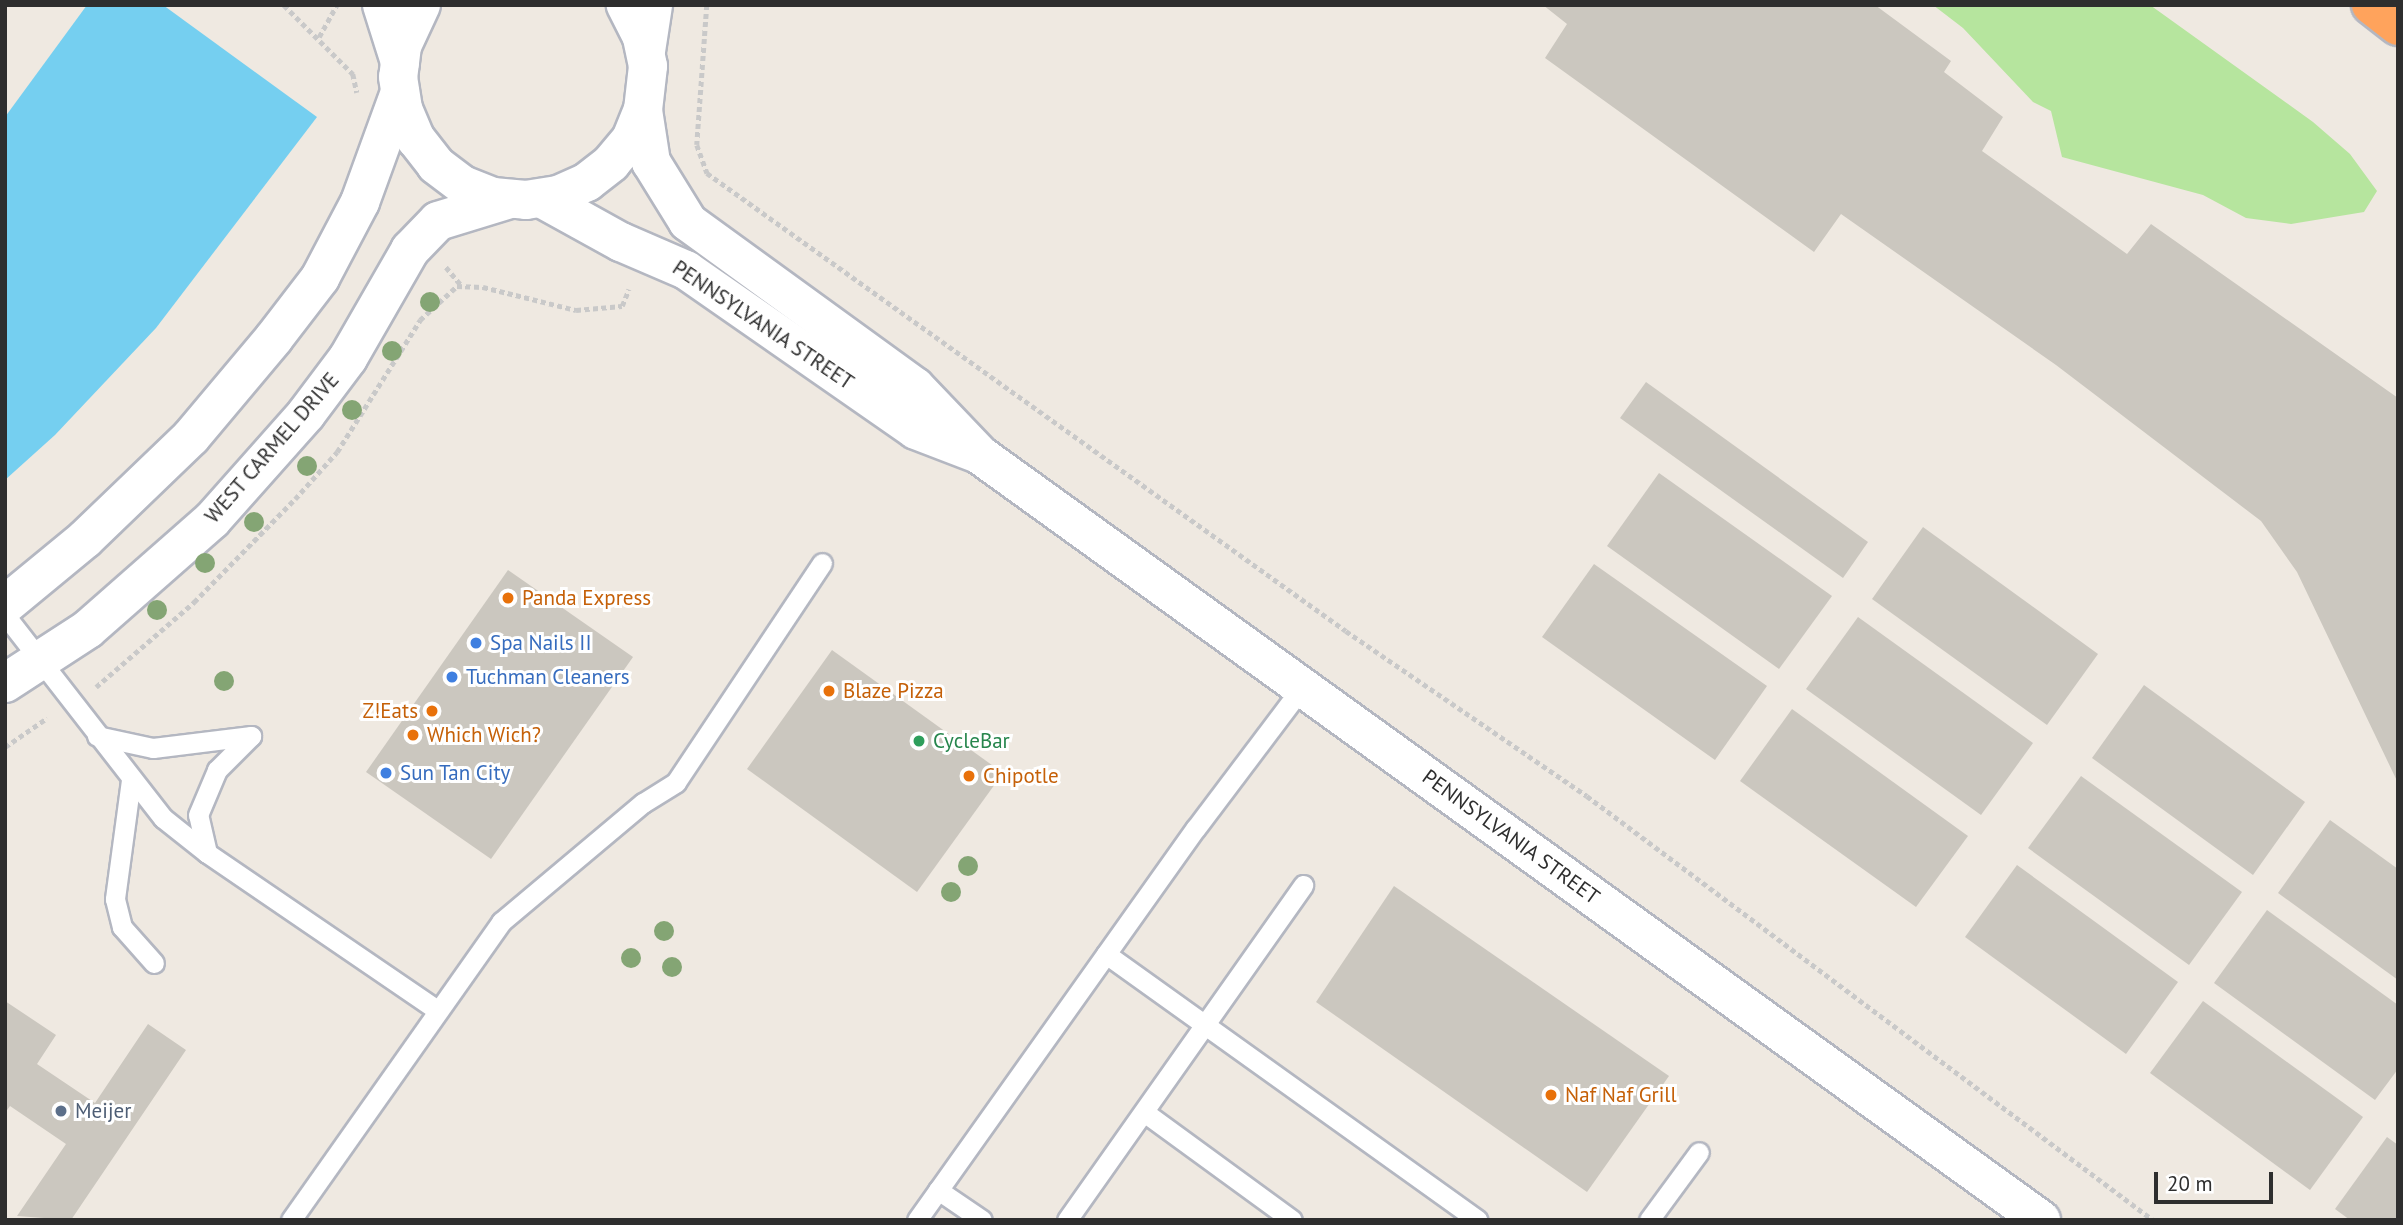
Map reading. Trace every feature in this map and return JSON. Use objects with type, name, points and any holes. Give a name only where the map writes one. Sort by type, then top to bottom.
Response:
[{"type":"highway","points":[[2371,5],[2398,26]]},
{"type":"main road","points":[[382,5],[400,77]]},
{"type":"main road","points":[[5,605],[85,539],[191,437],[320,278],[359,202],[400,77],[407,32],[421,5]]},
{"type":"main road","points":[[626,5],[646,51]]},
{"type":"main road","points":[[643,110],[646,51],[653,5]]},
{"type":"main road","name":"PENNSYLVANIA STREET","points":[[400,77],[408,124],[436,165],[470,188],[526,199],[686,270],[916,430],[980,454]]},
{"type":"main road","name":"PENNSYLVANIA STREET","points":[[643,110],[651,162],[676,209],[688,222],[915,387],[980,454],[2041,1220]]},
{"type":"main road","name":"WEST CARMEL DRIVE","points":[[5,683],[88,629],[172,559],[255,474],[348,358],[410,250],[438,221],[579,186],[611,163],[631,139],[643,110]]},
{"type":"lane","points":[[291,1220],[436,1009],[501,922],[643,803],[676,782],[822,563]]},
{"type":"lane","points":[[5,615],[163,818],[207,853],[436,1009]]},
{"type":"lane","points":[[917,1220],[1106,954],[1303,686]]},
{"type":"lane","points":[[97,736],[153,748],[251,736],[217,771],[198,815],[207,853]]},
{"type":"lane","points":[[131,780],[115,899],[122,927],[154,963]]},
{"type":"lane","points":[[1068,1220],[1303,885]]},
{"type":"lane","points":[[1106,954],[1477,1220]]},
{"type":"lane","points":[[1144,1112],[1292,1220]]},
{"type":"lane","points":[[1649,1220],[1699,1152]]},
{"type":"lane","points":[[938,1190],[982,1220]]},
{"type":"path","points":[[284,5],[320,37],[353,74],[360,106]]},
{"type":"path","points":[[320,37],[337,5]]},
{"type":"path","points":[[707,5],[696,145],[707,173],[1346,631],[1587,796],[2153,1220]]},
{"type":"path","points":[[438,259],[462,286]]},
{"type":"path","points":[[528,297],[576,310],[622,306]]},
{"type":"green space","points":[[1933,5],[2150,5],[2313,122],[2350,154],[2377,191],[2364,212],[2291,224],[2246,218],[2203,195],[2062,157],[2051,111],[2033,102],[1963,28]]},
{"type":"water","points":[[87,5],[163,5],[317,117],[156,328],[55,435],[5,480],[5,117]]},
{"type":"building","points":[[1543,5],[1875,5],[1951,61],[1944,72],[2003,117],[1982,151],[2127,254],[2151,224],[2398,398],[2398,783],[2297,572],[2261,521],[2056,365],[1841,214],[1814,252],[1545,58],[1567,24]]},
{"type":"building","points":[[1646,382],[1868,542],[1843,578],[1620,418]]},
{"type":"building","points":[[1659,473],[1832,596],[1779,669],[1607,546]]},
{"type":"building","points":[[1923,527],[2098,654],[2047,725],[1872,599]]},
{"type":"building","points":[[1594,564],[1767,686],[1715,760],[1542,637]]},
{"type":"building","points":[[508,570],[633,657],[491,859],[366,772]]},
{"type":"building","points":[[1858,617],[2033,743],[1981,815],[1806,689]]},
{"type":"building","points":[[832,650],[1003,773],[917,892],[747,769]]},
{"type":"building","points":[[2144,685],[2305,802],[2253,875],[2092,758]]},
{"type":"building","points":[[1792,709],[1968,836],[1916,907],[1740,781]]},
{"type":"building","points":[[2081,776],[2242,892],[2189,965],[2028,848]]},
{"type":"building","points":[[2330,820],[2398,869],[2398,980],[2278,893]]},
{"type":"building","points":[[2017,865],[2178,982],[2126,1054],[1965,937]]},
{"type":"building","points":[[1394,886],[1669,1076],[1587,1192],[1316,1002]]},
{"type":"building","points":[[2267,910],[2398,1005],[2398,1069],[2375,1100],[2214,983]]},
{"type":"building","points":[[5,1001],[56,1035],[37,1064],[95,1103],[148,1024],[186,1050],[71,1220],[17,1216],[66,1144],[10,1106],[5,1113]]},
{"type":"building","points":[[2203,1001],[2363,1117],[2310,1190],[2150,1073]]},
{"type":"building","points":[[2387,1137],[2398,1145],[2398,1220],[2350,1220],[2335,1209]]},
{"type":"place","name":"Panda Express","points":[[508,598]]},
{"type":"place","name":"Spa Nails II","points":[[476,643]]},
{"type":"place","name":"Tuchman Cleaners","points":[[452,677]]},
{"type":"place","name":"Blaze Pizza","points":[[829,691]]},
{"type":"place","name":"Z!Eats","points":[[432,711]]},
{"type":"place","name":"Which Wich?","points":[[413,735]]},
{"type":"place","name":"CycleBar","points":[[919,741]]},
{"type":"place","name":"Sun Tan City","points":[[386,773]]},
{"type":"place","name":"Chipotle","points":[[969,776]]},
{"type":"place","name":"Naf Naf Grill","points":[[1551,1095]]},
{"type":"place","name":"Meijer","points":[[61,1111]]}]
